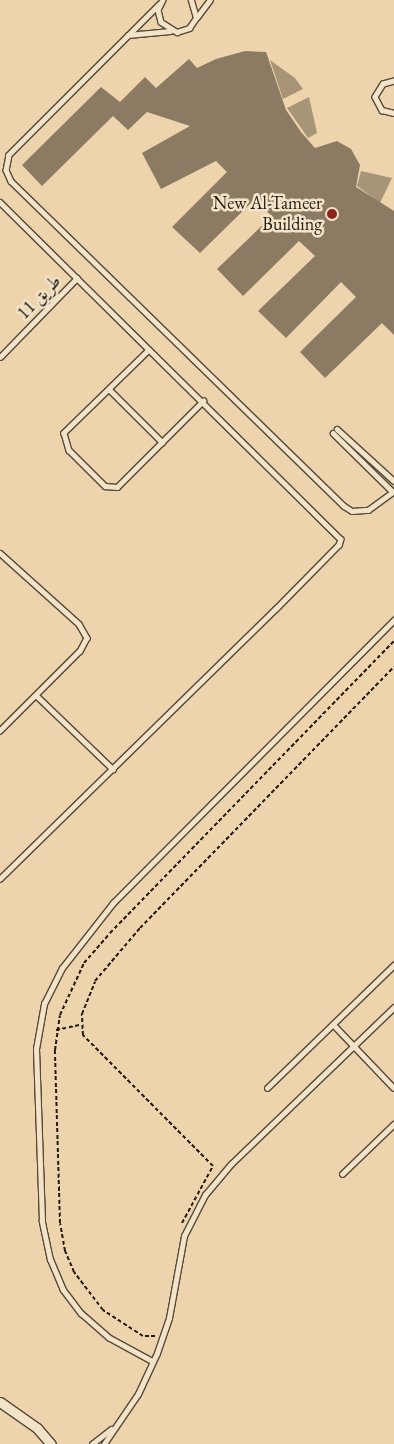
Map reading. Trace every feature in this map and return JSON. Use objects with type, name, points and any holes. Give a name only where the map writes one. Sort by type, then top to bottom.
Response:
[{"type":"street","points":[[0,1402],[37,1428],[51,1444]]},
{"type":"lane","points":[[192,0],[196,18]]},
{"type":"lane","points":[[127,35],[183,31],[210,0]]},
{"type":"lane","points":[[162,2],[161,22],[170,31]]},
{"type":"lane","points":[[162,2],[9,155],[6,170],[11,181],[344,506],[352,511],[368,510],[394,491],[335,431],[394,481]]},
{"type":"lane","points":[[394,81],[382,84],[375,97],[382,110],[394,113]]},
{"type":"lane","points":[[0,202],[337,534],[341,542],[0,879]]},
{"type":"lane","name":"طريق 11","points":[[0,356],[77,278]]},
{"type":"lane","points":[[149,350],[64,434],[69,450],[105,486],[117,487],[203,401]]},
{"type":"lane","points":[[110,390],[162,442]]},
{"type":"lane","points":[[0,553],[80,624],[86,633],[85,645],[80,651],[0,731]]},
{"type":"lane","points":[[153,1362],[109,1338],[80,1314],[63,1290],[50,1260],[42,1221],[36,1049],[44,1004],[62,968],[113,903],[394,620]]},
{"type":"lane","points":[[36,695],[113,769]]},
{"type":"lane","points":[[267,1088],[394,965]]},
{"type":"lane","points":[[104,1444],[112,1428],[138,1394],[153,1362],[169,1318],[184,1236],[205,1195],[231,1164],[353,1045],[394,1008]]},
{"type":"lane","points":[[333,1024],[394,1088]]},
{"type":"lane","points":[[342,1174],[394,1124]]},
{"type":"lane","points":[[92,1444],[112,1428]]},
{"type":"path","points":[[156,1335],[143,1336],[103,1310],[74,1272],[65,1251],[60,1223],[56,1030],[73,980],[84,963],[394,641]]},
{"type":"path","points":[[180,1228],[186,1211],[213,1166],[83,1035],[80,1025],[96,981],[140,928],[394,668]]},
{"type":"path","points":[[56,1030],[80,1025]]},
{"type":"shaded area","points":[[270,60],[295,78],[303,89],[283,99]]},
{"type":"shaded area","points":[[309,97],[317,133],[308,138],[287,108]]},
{"type":"shaded area","points":[[361,171],[392,178],[380,203],[357,186]]},
{"type":"building","name":"New Al-Tameer Building","points":[[245,51],[266,52],[286,110],[315,148],[337,141],[351,149],[360,165],[356,187],[394,211],[394,335],[382,323],[325,378],[300,352],[356,297],[341,282],[286,338],[258,311],[315,256],[299,241],[243,296],[217,269],[272,216],[254,200],[200,253],[172,227],[227,172],[216,161],[161,189],[142,153],[190,126],[147,112],[128,130],[113,116],[42,186],[22,165],[101,87],[120,102],[145,77],[156,88],[189,59],[197,68],[216,59]]},
{"type":"place","name":"New Al-Tameer Building","points":[[332,214]]}]
